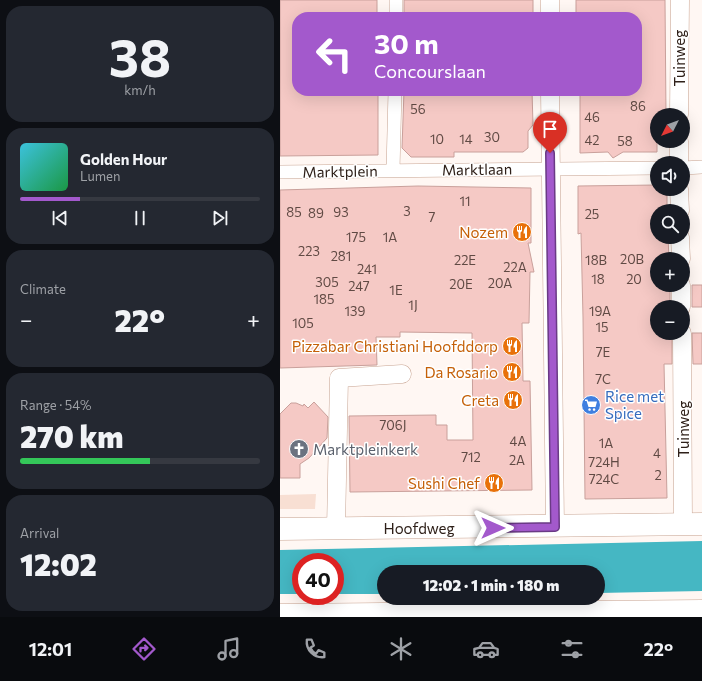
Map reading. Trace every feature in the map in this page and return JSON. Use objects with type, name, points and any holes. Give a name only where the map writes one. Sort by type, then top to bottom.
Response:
[{"type":"street","points":[[396,0],[396,12]]},
{"type":"street","points":[[550,0],[550,12]]},
{"type":"street","name":"Tuinweg","points":[[679,108],[680,0]]},
{"type":"street","name":"Marktplein","points":[[280,172],[394,170],[395,96]]},
{"type":"street","points":[[550,96],[555,527]]},
{"type":"street","points":[[690,168],[702,167]]},
{"type":"street","name":"Marktlaan","points":[[394,170],[650,168]]},
{"type":"street","name":"Tuinweg","points":[[682,340],[692,524]]},
{"type":"street","points":[[336,529],[339,378],[402,374]]},
{"type":"street","name":"Hoofdweg","points":[[280,529],[555,527],[692,524]]},
{"type":"street","points":[[280,614],[555,613],[702,609]]},
{"type":"shaded area","points":[[316,494],[315,509],[280,509],[280,495]]},
{"type":"water","points":[[702,541],[702,591],[605,593],[605,565],[377,565],[377,594],[344,594],[344,553],[292,553],[292,594],[280,594],[280,550]]},
{"type":"building","points":[[280,0],[377,0],[377,12],[292,12],[292,96],[378,96],[378,155],[280,156]]},
{"type":"building","points":[[404,0],[533,0],[533,12],[404,12]]},
{"type":"building","points":[[576,0],[665,0],[666,108],[650,108],[650,148],[657,148],[657,152],[623,152],[613,158],[608,152],[580,153],[580,96],[642,96],[642,12],[576,12]]},
{"type":"building","points":[[404,96],[532,96],[533,125],[528,131],[528,148],[523,152],[454,152],[454,157],[411,157],[402,148]]},
{"type":"building","points":[[650,185],[650,196],[667,196],[667,204],[650,204],[650,244],[668,244],[669,252],[650,252],[650,292],[670,292],[670,300],[650,300],[650,340],[672,340],[672,364],[664,364],[667,498],[585,499],[583,317],[581,233],[578,234],[578,186]]},
{"type":"building","points":[[418,186],[531,188],[531,243],[528,243],[534,272],[530,272],[529,323],[522,323],[523,381],[530,381],[532,490],[350,492],[349,416],[436,415],[436,425],[447,425],[447,440],[473,440],[472,333],[400,332],[400,337],[376,337],[377,365],[280,368],[280,190]]},
{"type":"building","points":[[692,285],[702,285],[702,307],[692,307]]},
{"type":"building","points":[[692,333],[702,333],[702,364],[693,364]]},
{"type":"building","name":"Marktpleinkerk","points":[[314,402],[328,417],[327,438],[309,458],[300,464],[300,478],[280,478],[280,414],[291,403],[296,403],[303,406],[304,404],[308,408]]},
{"type":"place","name":"Nozem","points":[[522,232]]},
{"type":"place","name":"Pizzabar Christiani Hoofddorp","points":[[512,346]]},
{"type":"place","name":"Da Rosario","points":[[512,372]]},
{"type":"place","name":"Creta","points":[[513,400]]},
{"type":"place","name":"Rice met Spice","points":[[591,405]]},
{"type":"place","name":"Marktpleinkerk","points":[[299,449]]},
{"type":"place","name":"Sushi Chef","points":[[494,483]]},
{"type":"route","points":[[493,528],[555,527],[550,153]]}]
